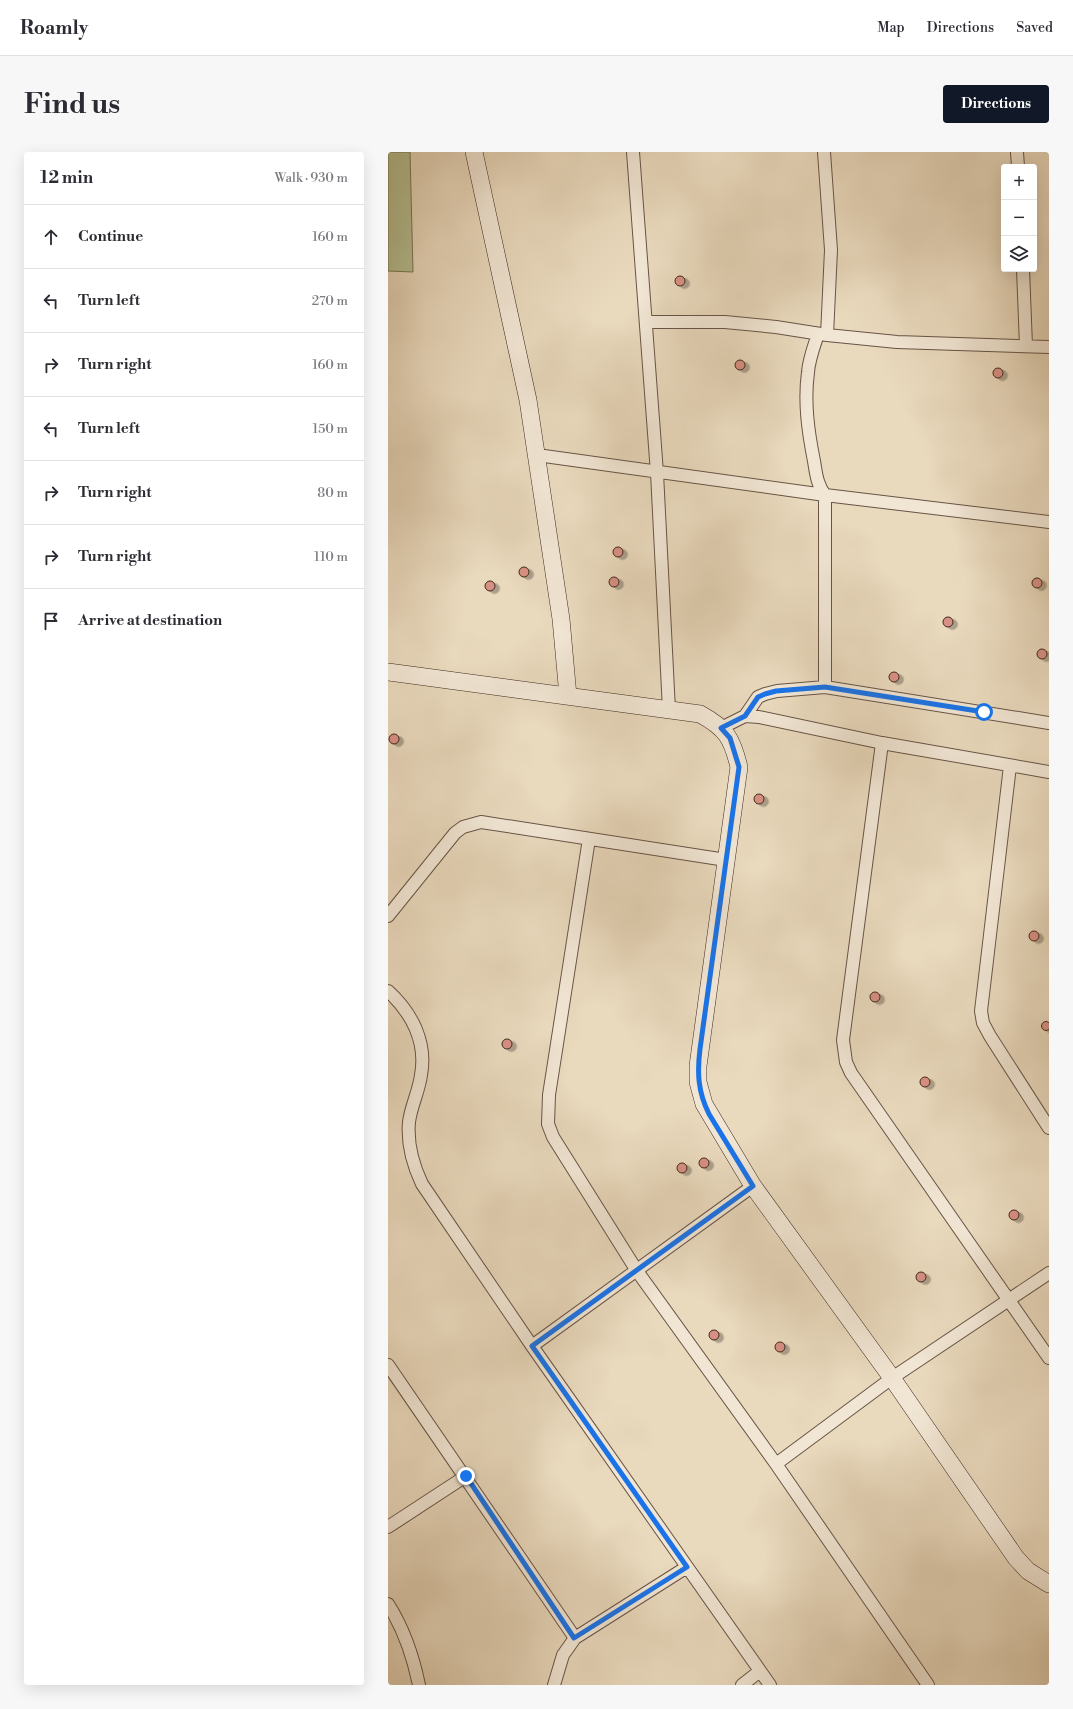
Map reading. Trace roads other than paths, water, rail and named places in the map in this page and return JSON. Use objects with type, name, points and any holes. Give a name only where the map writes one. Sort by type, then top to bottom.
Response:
[{"type":"street","points":[[474,152],[528,400],[561,619],[568,696]]},
{"type":"street","points":[[633,152],[657,473],[669,710]]},
{"type":"street","points":[[824,152],[831,250],[822,334],[808,371],[806,397],[809,433],[817,478],[820,489],[825,495],[825,687]]},
{"type":"street","points":[[1017,152],[1018,164]]},
{"type":"street","points":[[1023,272],[1026,346]]},
{"type":"street","points":[[646,322],[725,322],[897,342],[1049,347]]},
{"type":"street","points":[[537,455],[657,473],[825,495],[1049,522]]},
{"type":"street","points":[[388,672],[700,714],[721,728],[730,738],[739,767],[700,1049],[698,1082],[704,1104],[753,1186],[892,1378],[1016,1558],[1028,1571],[1049,1584]]},
{"type":"street","points":[[721,728],[745,716],[758,697],[765,694],[776,691],[825,687],[1049,724]]},
{"type":"street","points":[[745,716],[759,717],[882,743],[1049,772]]},
{"type":"street","points":[[882,743],[843,1040],[846,1062],[851,1072],[1049,1358]]},
{"type":"street","points":[[1010,766],[981,1011],[983,1023],[990,1036],[1049,1128]]},
{"type":"street","points":[[388,916],[449,840],[456,833],[472,824],[490,822],[726,860]]},
{"type":"street","points":[[589,839],[549,1095],[548,1124],[560,1150],[637,1270],[776,1464],[928,1685]]},
{"type":"street","points":[[388,991],[414,1023],[421,1040],[423,1058],[421,1076],[409,1122],[410,1146],[414,1165],[422,1184],[532,1346],[770,1685]]},
{"type":"street","points":[[532,1346],[753,1186]]},
{"type":"street","points":[[776,1464],[892,1378],[1049,1273]]},
{"type":"street","points":[[388,1365],[466,1476],[574,1638]]},
{"type":"street","points":[[388,1527],[466,1476]]},
{"type":"street","points":[[554,1685],[563,1655],[574,1638],[687,1567]]},
{"type":"street","points":[[388,1604],[407,1639],[415,1663],[419,1685]]},
{"type":"street","points":[[742,1685],[760,1671]]}]
